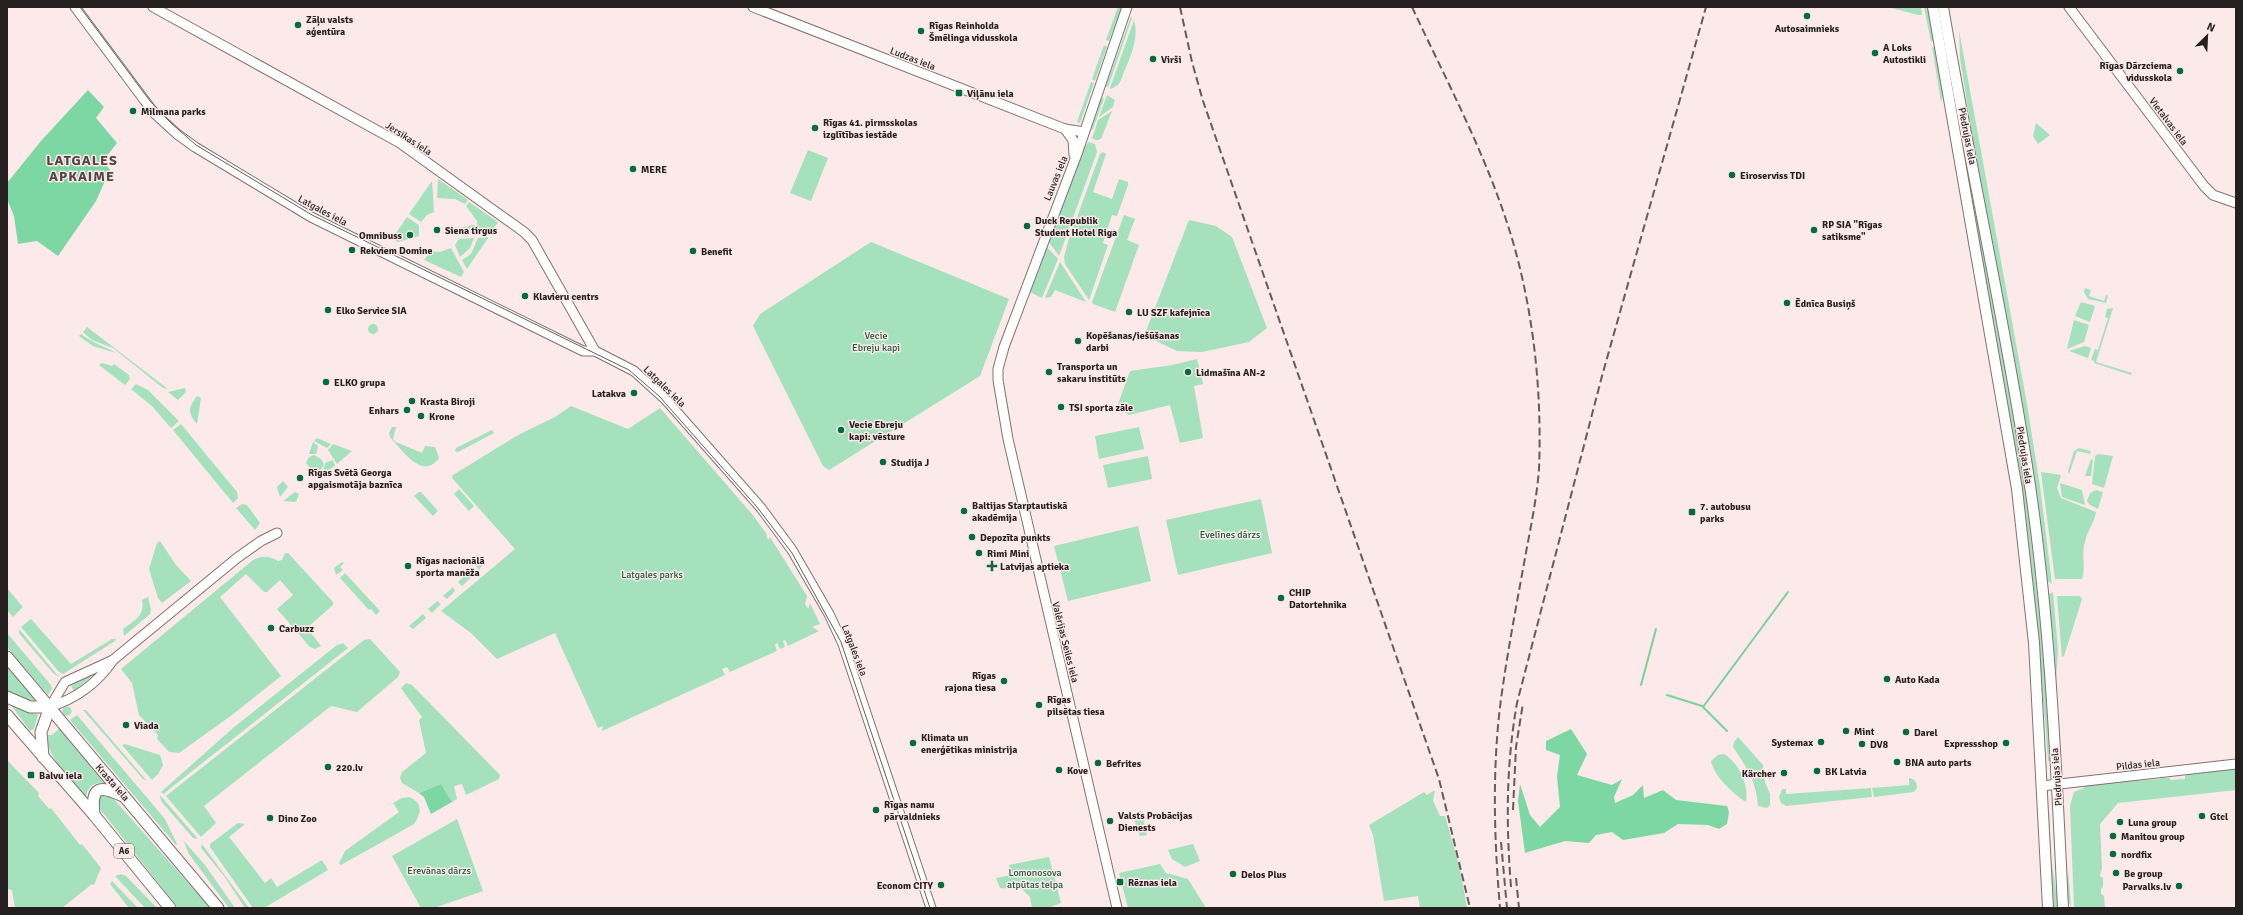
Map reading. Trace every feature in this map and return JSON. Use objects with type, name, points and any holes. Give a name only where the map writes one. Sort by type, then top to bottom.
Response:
[{"type":"highway","name":"Krasta iela","points":[[7,658],[127,798],[218,908]]},
{"type":"highway","points":[[7,697],[30,707],[50,707],[41,732],[44,757]]},
{"type":"highway","name":"A6","points":[[7,715],[94,815],[170,908]]},
{"type":"highway","points":[[94,815],[92,800],[94,793],[99,789],[106,788],[127,798]]},
{"type":"main road","name":"Piedrujas iela","points":[[1933,7],[2017,489],[2033,635],[2048,908]]},
{"type":"main road","name":"Piedrujas iela","points":[[1943,7],[2027,465],[2043,588],[2063,908]]},
{"type":"street","name":"Latgales iela","points":[[75,7],[154,113],[177,134],[195,147],[311,217],[583,351],[595,351],[634,371],[666,400],[761,508],[792,550],[829,614],[843,644],[931,908]]},
{"type":"street","name":"Jersikas iela","points":[[153,7],[400,143],[524,232],[532,240],[595,351]]},
{"type":"street","name":"Ludzas iela","points":[[754,7],[1065,129],[1084,132]]},
{"type":"street","name":"Lauvas iela","points":[[998,380],[998,370],[1004,347],[1084,132],[1127,7]]},
{"type":"street","name":"Vietalvas iela","points":[[2069,7],[2208,191],[2218,198],[2236,203]]},
{"type":"street","points":[[1065,129],[1073,140],[1075,150],[1072,162]]},
{"type":"street","name":"Valērijas Seiles iela","points":[[998,380],[1010,446],[1117,908]]},
{"type":"street","points":[[50,707],[65,682],[113,660],[237,558],[261,541],[277,533]]},
{"type":"street","points":[[50,707],[77,696],[104,674],[113,660]]},
{"type":"street","name":"Pildas iela","points":[[2042,786],[2236,764]]},
{"type":"green space","points":[[1118,7],[1122,7],[1109,41],[1106,40]]},
{"type":"green space","points":[[1888,7],[1921,7],[1922,15],[1918,15]]},
{"type":"green space","points":[[1924,7],[1928,7],[1934,40],[1931,42]]},
{"type":"green space","points":[[1131,16],[1132,18],[1108,87],[1106,86]]},
{"type":"green space","points":[[1134,20],[1135,35],[1132,50],[1121,80],[1118,85],[1111,89],[1110,88]]},
{"type":"green space","points":[[1959,30],[2027,404],[2040,486],[2052,584],[2047,581],[1994,253],[1971,128],[1960,58]]},
{"type":"green space","points":[[1104,45],[1107,47],[1095,81],[1092,79]]},
{"type":"green space","points":[[1932,47],[1936,47],[1941,75],[1943,91],[1941,102]]},
{"type":"green space","points":[[1950,74],[1960,117],[2018,435],[2043,642],[2050,761],[2048,761],[2036,625]]},
{"type":"green space","points":[[1091,82],[1094,83],[1080,123],[1077,122]]},
{"type":"green space","points":[[88,90],[104,107],[96,118],[117,143],[103,161],[110,170],[96,201],[58,256],[37,241],[18,244],[14,216],[7,199],[7,183],[41,141]]},
{"type":"green space","points":[[1107,95],[1115,100],[1113,107],[1099,117]]},
{"type":"green space","points":[[1104,98],[1093,129],[1091,131],[1101,99]]},
{"type":"green space","points":[[1112,111],[1101,139],[1092,139],[1098,120]]},
{"type":"green space","points":[[2036,123],[2050,135],[2038,144],[2033,136]]},
{"type":"green space","points":[[1089,142],[1095,144],[1097,152],[1059,256],[1049,242],[1083,148]]},
{"type":"green space","points":[[808,150],[828,158],[811,201],[790,193]]},
{"type":"green space","points":[[1103,152],[1106,154],[1093,192],[1112,199],[1119,179],[1128,182],[1128,185],[1117,216],[1112,215],[1103,243],[1108,245],[1089,300],[1065,264],[1064,257],[1100,154]]},
{"type":"green space","points":[[438,179],[468,200],[465,204],[455,199],[437,198]]},
{"type":"green space","points":[[432,181],[434,212],[427,215],[421,222],[409,214]]},
{"type":"green space","points":[[469,202],[498,222],[492,231],[478,233],[477,221],[466,206]]},
{"type":"green space","points":[[1124,215],[1135,219],[1127,240],[1139,245],[1115,312],[1093,304],[1092,302]]},
{"type":"green space","points":[[407,217],[419,225],[419,236],[398,242],[392,239]]},
{"type":"green space","points":[[1189,220],[1216,226],[1232,237],[1267,328],[1249,342],[1202,352],[1177,351],[1152,339],[1146,331]]},
{"type":"green space","points":[[475,225],[476,233],[460,233],[461,228]]},
{"type":"green space","points":[[488,237],[467,269],[462,260],[471,254],[478,238]]},
{"type":"green space","points":[[474,238],[470,248],[460,257],[455,245],[459,239]]},
{"type":"green space","name":"Vecie Ebreju kapi","points":[[871,242],[1009,299],[980,376],[829,470],[823,466],[753,326],[760,314]]},
{"type":"green space","points":[[1047,247],[1058,259],[1042,298],[1030,292]]},
{"type":"green space","name":"Siena tirgus","points":[[451,248],[464,272],[461,277],[424,260],[431,251],[440,252]]},
{"type":"green space","points":[[1060,262],[1086,302],[1055,290],[1051,297],[1045,298]]},
{"type":"green space","points":[[2085,288],[2091,290],[2089,296],[2104,301],[2106,295],[2108,296],[2106,303],[2088,299],[2084,292]]},
{"type":"green space","points":[[2081,302],[2095,306],[2090,322],[2075,316]]},
{"type":"green space","points":[[2113,308],[2096,362],[2132,373],[2131,375],[2094,363],[2094,361],[2091,360],[2095,349],[2098,350],[2108,318],[2105,317],[2107,309]]},
{"type":"green space","points":[[2074,320],[2089,325],[2084,342],[2067,349]]},
{"type":"green space","points":[[371,324],[375,324],[377,325],[377,333],[371,334],[368,331],[368,327]]},
{"type":"green space","points":[[87,327],[168,389],[163,388],[113,348],[92,340],[83,332]]},
{"type":"green space","points":[[81,334],[89,340],[116,353],[93,346],[79,336]]},
{"type":"green space","points":[[2085,346],[2091,348],[2088,358],[2069,351]]},
{"type":"green space","points":[[1197,359],[1203,384],[1194,386],[1203,438],[1180,443],[1170,405],[1129,415],[1117,407],[1130,371],[1172,365]]},
{"type":"green space","points":[[102,363],[112,366],[114,364],[129,375],[130,379],[125,385],[99,365]]},
{"type":"green space","points":[[136,384],[148,390],[179,421],[171,428],[152,406],[131,389]]},
{"type":"green space","points":[[185,388],[186,392],[178,400],[168,392]]},
{"type":"green space","points":[[197,396],[201,398],[197,424],[190,413],[190,407]]},
{"type":"green space","name":"Latgales parks","points":[[571,406],[628,429],[660,408],[752,514],[766,533],[768,540],[770,537],[807,596],[805,604],[808,609],[810,603],[820,624],[812,627],[819,631],[788,646],[785,640],[783,641],[785,647],[780,649],[777,643],[775,645],[777,651],[730,672],[727,667],[722,669],[725,675],[602,731],[603,726],[598,728],[555,633],[497,659],[471,633],[441,611],[515,549],[452,478],[453,475],[518,435],[555,417]]},
{"type":"green space","points":[[181,424],[237,492],[238,498],[233,503],[173,430]]},
{"type":"green space","points":[[392,427],[396,427],[393,439],[396,442],[422,453],[425,446],[435,447],[439,458],[433,464],[426,466],[420,465],[413,461],[390,437],[389,433]]},
{"type":"green space","points":[[1139,427],[1144,449],[1099,459],[1095,436]]},
{"type":"green space","points":[[492,430],[494,433],[458,452],[455,451],[456,448]]},
{"type":"green space","points":[[317,438],[331,444],[327,448],[314,441]]},
{"type":"green space","points":[[313,442],[318,446],[316,454],[309,454]]},
{"type":"green space","points":[[333,444],[352,451],[337,464],[328,450]]},
{"type":"green space","points":[[2079,448],[2091,451],[2090,454],[2077,451],[2069,474],[2068,471],[2074,451]]},
{"type":"green space","points":[[2098,454],[2113,456],[2104,488],[2092,484],[2095,456]]},
{"type":"green space","points":[[314,455],[321,459],[324,464],[321,470],[317,473],[312,471],[306,463],[309,457]]},
{"type":"green space","points":[[1148,456],[1152,479],[1108,488],[1103,465]]},
{"type":"green space","points":[[2091,459],[2093,460],[2091,476],[2085,476]]},
{"type":"green space","points":[[333,460],[335,466],[323,473],[325,463]]},
{"type":"green space","points":[[2041,472],[2061,475],[2057,488],[2061,498],[2096,512],[2084,547],[2084,570],[2082,579],[2055,579]]},
{"type":"green space","points":[[283,481],[288,487],[280,497],[277,487]]},
{"type":"green space","points":[[2060,483],[2082,490],[2085,505],[2062,497]]},
{"type":"green space","points":[[459,489],[474,506],[469,511],[454,494]]},
{"type":"green space","points":[[2096,490],[2103,492],[2098,509],[2090,505],[2087,501],[2090,493]]},
{"type":"green space","points":[[295,492],[299,494],[296,502],[283,501]]},
{"type":"green space","points":[[421,492],[438,511],[433,516],[414,496]]},
{"type":"green space","name":"Evelīnes dārzs","points":[[1261,499],[1272,553],[1178,575],[1166,520]]},
{"type":"green space","points":[[242,504],[247,505],[260,523],[255,530],[236,508]]},
{"type":"green space","points":[[1138,526],[1151,581],[1068,601],[1054,546]]},
{"type":"green space","points":[[160,541],[176,565],[191,581],[162,603],[158,598],[149,569],[157,543]]},
{"type":"green space","points":[[285,553],[288,553],[333,602],[333,605],[307,628],[321,646],[315,649],[310,647],[277,609],[293,595],[280,580],[267,592],[264,592],[246,574],[220,597],[281,676],[232,715],[179,753],[169,752],[157,739],[158,735],[139,715],[132,683],[121,669],[253,560],[260,557],[266,557],[278,561],[282,560]]},
{"type":"green space","points":[[477,554],[484,563],[479,570],[476,566],[479,563],[474,557]]},
{"type":"green space","points":[[342,562],[344,563],[340,567],[343,570],[336,575],[334,568]]},
{"type":"green space","points":[[473,568],[477,572],[462,586],[458,582]]},
{"type":"green space","points":[[345,573],[380,611],[376,615],[371,609],[369,610],[340,578]]},
{"type":"green space","points":[[453,587],[455,591],[447,599],[443,596]]},
{"type":"green space","points":[[7,588],[22,606],[22,608],[13,617],[7,610]]},
{"type":"green space","points":[[2053,592],[2058,650],[2055,699],[2048,598],[2049,594]]},
{"type":"green space","points":[[2057,596],[2080,596],[2082,599],[2064,656],[2062,657]]},
{"type":"green space","points":[[148,597],[151,609],[150,614],[124,636],[123,629],[138,617],[142,610],[142,600]]},
{"type":"green space","points":[[437,601],[441,604],[432,613],[428,609]]},
{"type":"green space","points":[[423,614],[426,618],[413,629],[409,626]]},
{"type":"green space","points":[[31,619],[71,664],[112,639],[116,639],[63,674],[59,672],[21,627]]},
{"type":"green space","points":[[19,629],[59,677],[53,673],[22,637],[19,633]]},
{"type":"green space","points":[[7,633],[51,685],[52,689],[48,695],[7,647]]},
{"type":"green space","points":[[370,639],[400,672],[398,677],[357,712],[331,706],[204,806],[216,823],[201,837],[166,796],[364,640]]},
{"type":"green space","points":[[343,643],[348,648],[164,794],[161,792],[233,728],[337,645]]},
{"type":"green space","points":[[7,665],[37,701],[21,699],[7,690]]},
{"type":"green space","points":[[89,674],[92,674],[91,677],[74,691],[71,686]]},
{"type":"green space","points":[[406,683],[412,685],[500,775],[499,779],[466,795],[462,784],[454,786],[457,799],[452,802],[441,784],[419,793],[402,783],[400,778],[402,772],[426,753],[419,720],[422,717],[401,688]]},
{"type":"green space","points":[[11,705],[28,712],[38,714],[34,729],[30,731]]},
{"type":"green space","points":[[67,706],[72,711],[67,716],[62,711]]},
{"type":"green space","points":[[83,710],[86,710],[147,781],[143,779]]},
{"type":"green space","points":[[77,715],[165,819],[177,844],[176,845],[70,720]]},
{"type":"green space","points":[[60,728],[107,784],[96,783],[90,787],[86,797],[61,768],[51,752],[46,735],[52,735]]},
{"type":"green space","points":[[1571,729],[1587,754],[1577,775],[1612,785],[1622,779],[1614,797],[1615,803],[1633,795],[1643,785],[1644,798],[1663,790],[1676,800],[1727,806],[1729,812],[1727,824],[1719,829],[1708,825],[1678,824],[1664,833],[1623,840],[1612,832],[1596,835],[1589,843],[1565,841],[1525,853],[1518,801],[1520,784],[1530,815],[1540,827],[1560,807],[1557,777],[1560,755],[1546,750],[1546,741]]},
{"type":"green space","points":[[1738,737],[1763,765],[1765,782],[1770,794],[1770,805],[1767,808],[1758,806],[1753,781],[1747,768],[1733,747],[1734,742]]},
{"type":"green space","points":[[125,744],[160,755],[163,765],[158,774],[152,780],[122,745]]},
{"type":"green space","points":[[1724,754],[1734,763],[1742,775],[1747,795],[1746,802],[1725,784],[1713,767],[1711,761],[1718,755]]},
{"type":"green space","points":[[7,760],[39,793],[38,796],[49,809],[51,808],[80,845],[82,844],[101,868],[94,885],[92,884],[62,908],[15,908],[12,890],[7,889]]},
{"type":"green space","points":[[2236,769],[2236,790],[2118,803],[2100,824],[2102,868],[2100,876],[2103,878],[2101,894],[2104,896],[2105,908],[2074,907],[2070,806],[2074,792],[2084,788],[2084,785],[2161,778],[2170,778],[2170,780],[2185,779],[2185,776],[2189,774]]},
{"type":"green space","points":[[1909,778],[1916,782],[1917,788],[1914,792],[1874,797],[1872,788],[1909,785]]},
{"type":"green space","points":[[441,784],[452,802],[431,814],[424,797],[419,793]]},
{"type":"green space","points":[[1871,788],[1872,797],[1786,806],[1781,803],[1779,797],[1782,789],[1786,789],[1786,794]]},
{"type":"green space","points":[[1435,790],[1433,801],[1440,816],[1445,816],[1460,869],[1467,908],[1420,908],[1418,896],[1384,901],[1373,835],[1369,825],[1424,792],[1427,795]]},
{"type":"green space","points":[[103,793],[113,798],[210,908],[178,908],[100,809],[100,795]]},
{"type":"green space","points":[[160,795],[198,839],[193,838],[161,801]]},
{"type":"green space","points":[[409,797],[417,802],[420,809],[414,824],[341,865],[339,863],[345,851],[399,812],[393,803],[402,798]]},
{"type":"green space","points":[[1141,811],[1147,835],[1140,836],[1133,816]]},
{"type":"green space","points":[[2047,811],[2049,812],[2051,859],[2059,908],[2053,908]]},
{"type":"green space","name":"Erevānas dārzs","points":[[457,819],[483,891],[434,908],[421,908],[392,856]]},
{"type":"green space","points":[[238,823],[245,824],[229,837],[265,883],[271,878],[277,887],[322,860],[328,870],[264,908],[253,908],[210,847],[210,844]]},
{"type":"green space","points":[[183,840],[205,865],[235,908],[229,908],[189,854]]},
{"type":"green space","points":[[202,844],[249,908],[245,908],[224,876],[201,848]]},
{"type":"green space","points":[[1193,844],[1200,861],[1185,867],[1172,859],[1168,850]]},
{"type":"green space","name":"Lomonosova atpūtas telpa","points":[[1049,857],[1061,903],[1048,908],[1032,908],[1030,897],[1022,889],[1000,888],[996,878],[1011,875],[1009,865]]},
{"type":"green space","points":[[1160,864],[1166,873],[1188,879],[1206,908],[1128,908],[1119,873]]},
{"type":"green space","points":[[2068,869],[2071,906],[2067,900]]},
{"type":"green space","points":[[121,874],[126,876],[157,908],[145,908],[115,876]]},
{"type":"green space","points":[[112,881],[138,908],[129,908],[110,884]]},
{"type":"waterway","points":[[1703,707],[1788,592]]},
{"type":"waterway","points":[[1641,685],[1656,629]]},
{"type":"waterway","points":[[1667,695],[1702,706],[1727,731]]},
{"type":"tram line","points":[[80,7],[150,101],[171,123],[196,145],[312,215],[629,370],[659,396],[757,507],[792,553],[841,642],[930,908]]},
{"type":"railway","points":[[1180,7],[1192,62],[1203,101],[1439,779],[1470,908]]},
{"type":"railway","points":[[1412,7],[1480,152],[1503,212],[1513,242],[1526,298],[1538,383],[1540,440],[1536,498],[1513,623],[1501,699],[1496,751],[1495,829],[1500,908]]},
{"type":"railway","points":[[1511,887],[1508,840],[1508,795],[1513,726],[1517,703],[1602,376],[1706,7]]},
{"type":"railway","points":[[1513,810],[1516,747],[1523,703]]},
{"type":"railway","points":[[1501,842],[1507,908]]},
{"type":"railway","points":[[1516,878],[1519,908]]},
{"type":"place","name":"Autosaimnieks","points":[[1807,16]]},
{"type":"place","name":"Zāļu valsts aģentūra","points":[[298,25]]},
{"type":"place","name":"Rīgas Reinholda Šmēlinga vidusskola","points":[[921,31]]},
{"type":"place","name":"A Loks Autostikli","points":[[1875,53]]},
{"type":"place","name":"Virši","points":[[1153,59]]},
{"type":"place","name":"Rīgas Dārzciema vidusskola","points":[[2180,71]]},
{"type":"place","name":"Viļānu iela","points":[[959,93]]},
{"type":"place","name":"Milmana parks","points":[[133,111]]},
{"type":"place","name":"Rīgas 41. pirmsskolas izglītības iestāde","points":[[815,128]]},
{"type":"place","name":"MERE","points":[[633,169]]},
{"type":"place","name":"Eiroserviss TDI","points":[[1732,175]]},
{"type":"place","name":"Duck Republik Student Hotel Riga","points":[[1027,226]]},
{"type":"place","name":"Siena tirgus","points":[[437,230]]},
{"type":"place","name":"RP SIA \"Rīgas satiksme\"","points":[[1814,230]]},
{"type":"place","name":"Omnibuss","points":[[410,235]]},
{"type":"place","name":"Rekviem Domine","points":[[352,250]]},
{"type":"place","name":"Benefit","points":[[693,251]]},
{"type":"place","name":"Klavieru centrs","points":[[525,296]]},
{"type":"place","name":"Ēdnīca Busiņš","points":[[1787,303]]},
{"type":"place","name":"Elko Service SIA","points":[[328,310]]},
{"type":"place","name":"LU SZF kafejnīca","points":[[1129,312]]},
{"type":"place","name":"Kopēšanas/iešūšanas darbi","points":[[1078,341]]},
{"type":"place","name":"Transporta un sakaru institūts","points":[[1049,372]]},
{"type":"place","name":"Lidmašīna AN-2","points":[[1188,372]]},
{"type":"place","name":"ELKO grupa","points":[[326,382]]},
{"type":"place","name":"Latakva","points":[[634,393]]},
{"type":"place","name":"Krasta Biroji","points":[[412,401]]},
{"type":"place","name":"TSI sporta zāle","points":[[1061,407]]},
{"type":"place","name":"Enhars","points":[[407,410]]},
{"type":"place","name":"Krone","points":[[421,416]]},
{"type":"place","name":"Vecie Ebreju kapi: vēsture","points":[[841,430]]},
{"type":"place","name":"Studija J","points":[[883,462]]},
{"type":"place","name":"Rīgas Svētā Georga apgaismotāja baznīca","points":[[300,478]]},
{"type":"place","name":"Baltijas Starptautiskā akadēmija","points":[[964,511]]},
{"type":"place","name":"7. autobusu parks","points":[[1692,512]]},
{"type":"place","name":"Depozīta punkts","points":[[972,537]]},
{"type":"place","name":"Rimi Mini","points":[[979,553]]},
{"type":"place","name":"Rīgas nacionālā sporta manēža","points":[[408,566]]},
{"type":"place","name":"Latvijas aptieka","points":[[992,566]]},
{"type":"place","name":"CHIP Datortehnika","points":[[1281,598]]},
{"type":"place","name":"Carbuzz","points":[[271,628]]},
{"type":"place","name":"Auto Kada","points":[[1887,679]]},
{"type":"place","name":"Rīgas rajona tiesa","points":[[1004,681]]},
{"type":"place","name":"Rīgas pilsētas tiesa","points":[[1039,705]]},
{"type":"place","name":"Viada","points":[[126,725]]},
{"type":"place","name":"Mint","points":[[1846,731]]},
{"type":"place","name":"Darel","points":[[1906,732]]},
{"type":"place","name":"Systemax","points":[[1821,742]]},
{"type":"place","name":"Klimata un enerģētikas ministrija","points":[[913,743]]},
{"type":"place","name":"Expressshop","points":[[2006,743]]},
{"type":"place","name":"DV8","points":[[1862,744]]},
{"type":"place","name":"BNA auto parts","points":[[1897,762]]},
{"type":"place","name":"Befrites","points":[[1098,763]]},
{"type":"place","name":"220.lv","points":[[328,767]]},
{"type":"place","name":"Kove","points":[[1059,770]]},
{"type":"place","name":"BK Latvia","points":[[1817,771]]},
{"type":"place","name":"Kärcher","points":[[1784,773]]},
{"type":"place","name":"Balvu iela","points":[[31,775]]},
{"type":"place","name":"Rīgas namu pārvaldnieks","points":[[876,810]]},
{"type":"place","name":"Gtcl","points":[[2202,816]]},
{"type":"place","name":"Dino Zoo","points":[[270,818]]},
{"type":"place","name":"Valsts Probācijas Dienests","points":[[1110,821]]},
{"type":"place","name":"Luna group","points":[[2120,822]]},
{"type":"place","name":"Manitou group","points":[[2113,836]]},
{"type":"place","name":"nordfix","points":[[2113,854]]},
{"type":"place","name":"Be group","points":[[2116,873]]},
{"type":"place","name":"Delos Plus","points":[[1233,874]]},
{"type":"place","name":"Rēznas iela","points":[[1120,882]]},
{"type":"place","name":"Econom CITY","points":[[941,885]]},
{"type":"place","name":"Parvalks.lv","points":[[2179,886]]},
{"type":"district","name":"LATGALES APKAIME","points":[[82,168]]}]
